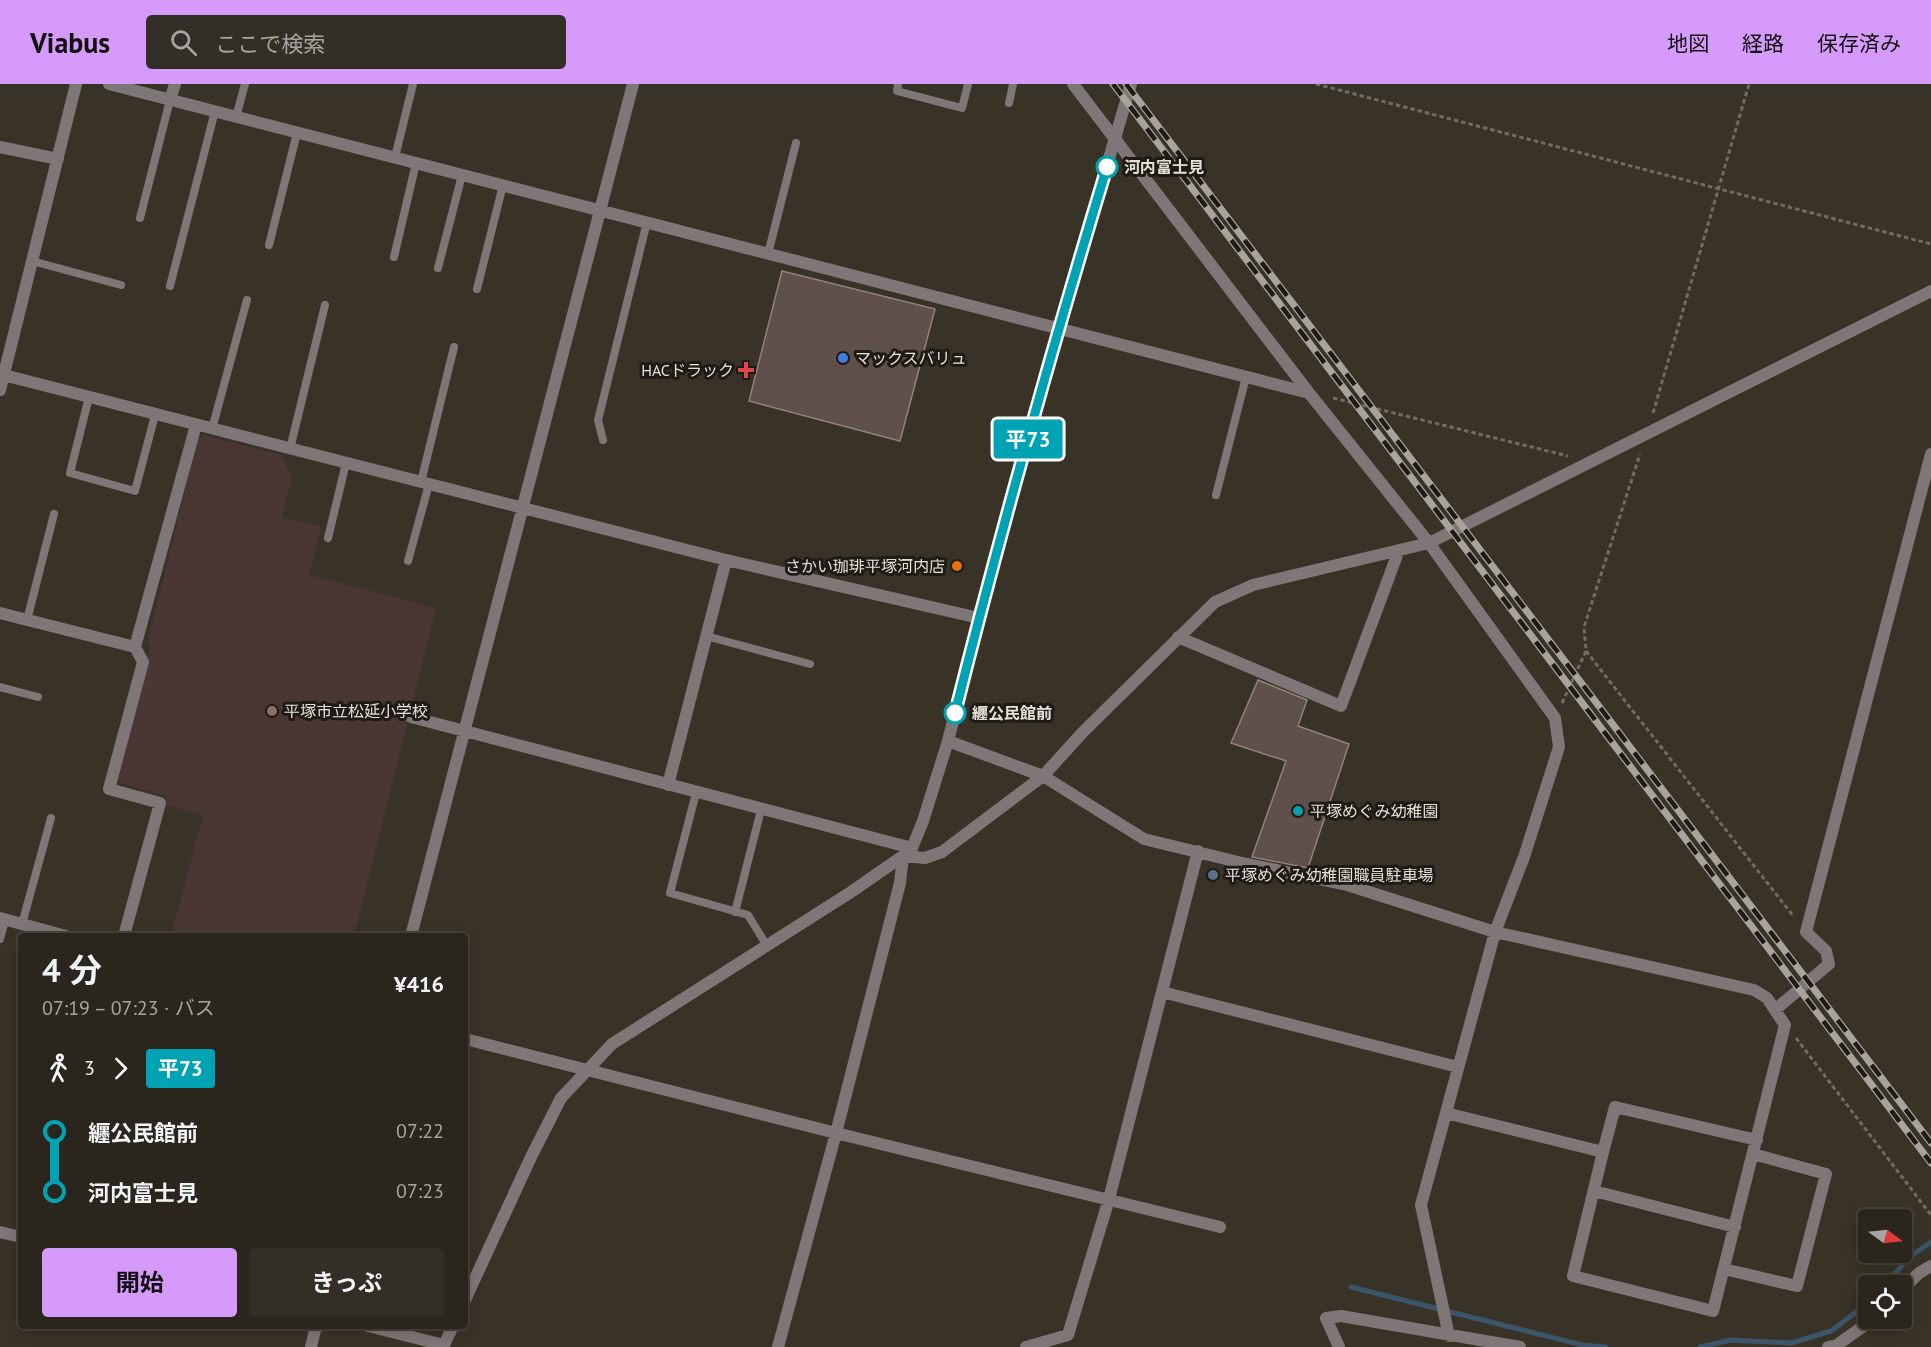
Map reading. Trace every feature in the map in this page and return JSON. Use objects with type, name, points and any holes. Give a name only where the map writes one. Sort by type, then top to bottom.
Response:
[{"type":"street","points":[[0,390],[2,374],[76,84]]},
{"type":"street","points":[[109,84],[1309,393]]},
{"type":"street","points":[[170,100],[175,84]]},
{"type":"street","points":[[412,933],[633,84]]},
{"type":"street","points":[[1073,84],[1309,393],[1429,543],[1555,718],[1559,747],[1524,857],[1495,932],[1421,1205],[1449,1336]]},
{"type":"street","points":[[778,1347],[836,1133],[907,852],[923,821],[948,741],[979,618],[1059,328],[1131,84]]},
{"type":"street","points":[[0,147],[57,159]]},
{"type":"street","points":[[411,717],[762,810],[925,858],[942,852],[1043,776],[1083,732],[1215,602],[1253,585],[1429,543],[1931,291]]},
{"type":"street","points":[[2,374],[726,560],[979,618]]},
{"type":"street","points":[[125,933],[160,803],[109,789],[143,662],[135,647],[196,425]]},
{"type":"street","points":[[1775,1010],[1829,964],[1827,951],[1806,932],[1931,454]]},
{"type":"street","points":[[1178,637],[1341,706],[1400,550]]},
{"type":"street","points":[[668,785],[726,560]]},
{"type":"street","points":[[0,613],[135,647]]},
{"type":"street","points":[[948,741],[1043,776],[1144,839],[1347,885],[1495,932],[1754,990],[1767,998],[1785,1025],[1757,1140],[1713,1311],[1573,1276],[1615,1107],[1757,1140]]},
{"type":"street","points":[[468,1294],[561,1098],[586,1070],[612,1044],[851,892],[907,852]]},
{"type":"street","points":[[1026,1347],[1068,1335],[1109,1199],[1198,852]]},
{"type":"street","points":[[2,919],[55,933]]},
{"type":"street","points":[[1162,992],[1458,1067]]},
{"type":"street","points":[[468,1040],[1220,1227]]},
{"type":"street","points":[[1446,1113],[1603,1152]]},
{"type":"street","points":[[1724,1269],[1797,1286],[1826,1174],[1753,1154]]},
{"type":"street","points":[[1594,1191],[1735,1227]]},
{"type":"street","points":[[0,1232],[18,1236]]},
{"type":"street","points":[[1912,1280],[1931,1266]]},
{"type":"street","points":[[1339,1347],[1326,1318],[1341,1316],[1520,1347]]},
{"type":"street","points":[[311,1347],[315,1329]]},
{"type":"street","points":[[379,1329],[444,1346],[452,1329]]},
{"type":"street","points":[[1828,1347],[1837,1345],[1860,1329]]},
{"type":"lane","points":[[236,117],[245,84]]},
{"type":"lane","points":[[395,158],[413,84]]},
{"type":"lane","points":[[898,84],[897,91],[962,108],[968,84]]},
{"type":"lane","points":[[1009,103],[1013,84]]},
{"type":"lane","points":[[140,218],[170,100]]},
{"type":"lane","points":[[170,286],[215,111]]},
{"type":"lane","points":[[269,245],[297,132]]},
{"type":"lane","points":[[768,254],[796,143]]},
{"type":"lane","points":[[394,257],[416,163]]},
{"type":"lane","points":[[438,268],[462,175]]},
{"type":"lane","points":[[477,289],[503,186]]},
{"type":"lane","points":[[603,440],[598,420],[647,222]]},
{"type":"lane","points":[[32,261],[121,285]]},
{"type":"lane","points":[[212,429],[247,300]]},
{"type":"lane","points":[[290,449],[325,305]]},
{"type":"lane","points":[[408,561],[454,347]]},
{"type":"lane","points":[[1216,495],[1246,376]]},
{"type":"lane","points":[[89,397],[70,473],[135,491],[155,414]]},
{"type":"lane","points":[[328,538],[346,463]]},
{"type":"lane","points":[[27,620],[54,514]]},
{"type":"lane","points":[[706,636],[810,664]]},
{"type":"lane","points":[[0,687],[39,698]]},
{"type":"lane","points":[[696,793],[670,893],[748,915],[767,946]]},
{"type":"lane","points":[[735,912],[762,810]]},
{"type":"lane","points":[[22,924],[51,818]]},
{"type":"lane","points":[[0,939],[2,919]]},
{"type":"path","points":[[1316,84],[1931,244]]},
{"type":"path","points":[[1555,718],[1586,651],[1584,627],[1647,434],[1749,84]]},
{"type":"path","points":[[1309,393],[1590,462]]},
{"type":"path","points":[[1586,651],[1806,932]]},
{"type":"path","points":[[1785,1025],[1931,1215]]},
{"type":"shaded area","name":"平塚市立松延小学校","points":[[204,435],[281,455],[292,477],[282,517],[321,527],[309,575],[436,608],[355,933],[172,933],[203,815],[165,805],[167,796],[121,783],[116,777],[151,646],[148,640],[198,439]]},
{"type":"building","points":[[782,271],[935,309],[900,441],[749,401]]},
{"type":"building","name":"平塚めぐみ幼稚園","points":[[1258,680],[1307,700],[1298,726],[1349,744],[1308,868],[1252,857],[1286,761],[1231,743]]},
{"type":"waterway","points":[[1894,1275],[1908,1258],[1931,1242]]},
{"type":"waterway","points":[[1351,1287],[1582,1345],[1606,1347]]},
{"type":"waterway","points":[[1700,1347],[1730,1340],[1791,1343],[1831,1331],[1858,1310]]},
{"type":"railway","points":[[1113,84],[1931,1163]]},
{"type":"railway","points":[[1126,84],[1931,1143]]},
{"type":"bus line","name":"平73","points":[[955,713],[1059,328],[1107,167]]},
{"type":"place","name":"河内富士見","points":[[1107,167]]},
{"type":"place","name":"マックスバリュ","points":[[843,358]]},
{"type":"place","name":"HACドラック","points":[[746,370]]},
{"type":"place","name":"さかい珈琲平塚河内店","points":[[957,566]]},
{"type":"place","name":"平塚市立松延小学校","points":[[272,711]]},
{"type":"place","name":"纒公民館前","points":[[955,713]]},
{"type":"place","name":"平塚めぐみ幼稚園","points":[[1298,811]]},
{"type":"place","name":"平塚めぐみ幼稚園職員駐車場","points":[[1213,875]]}]
